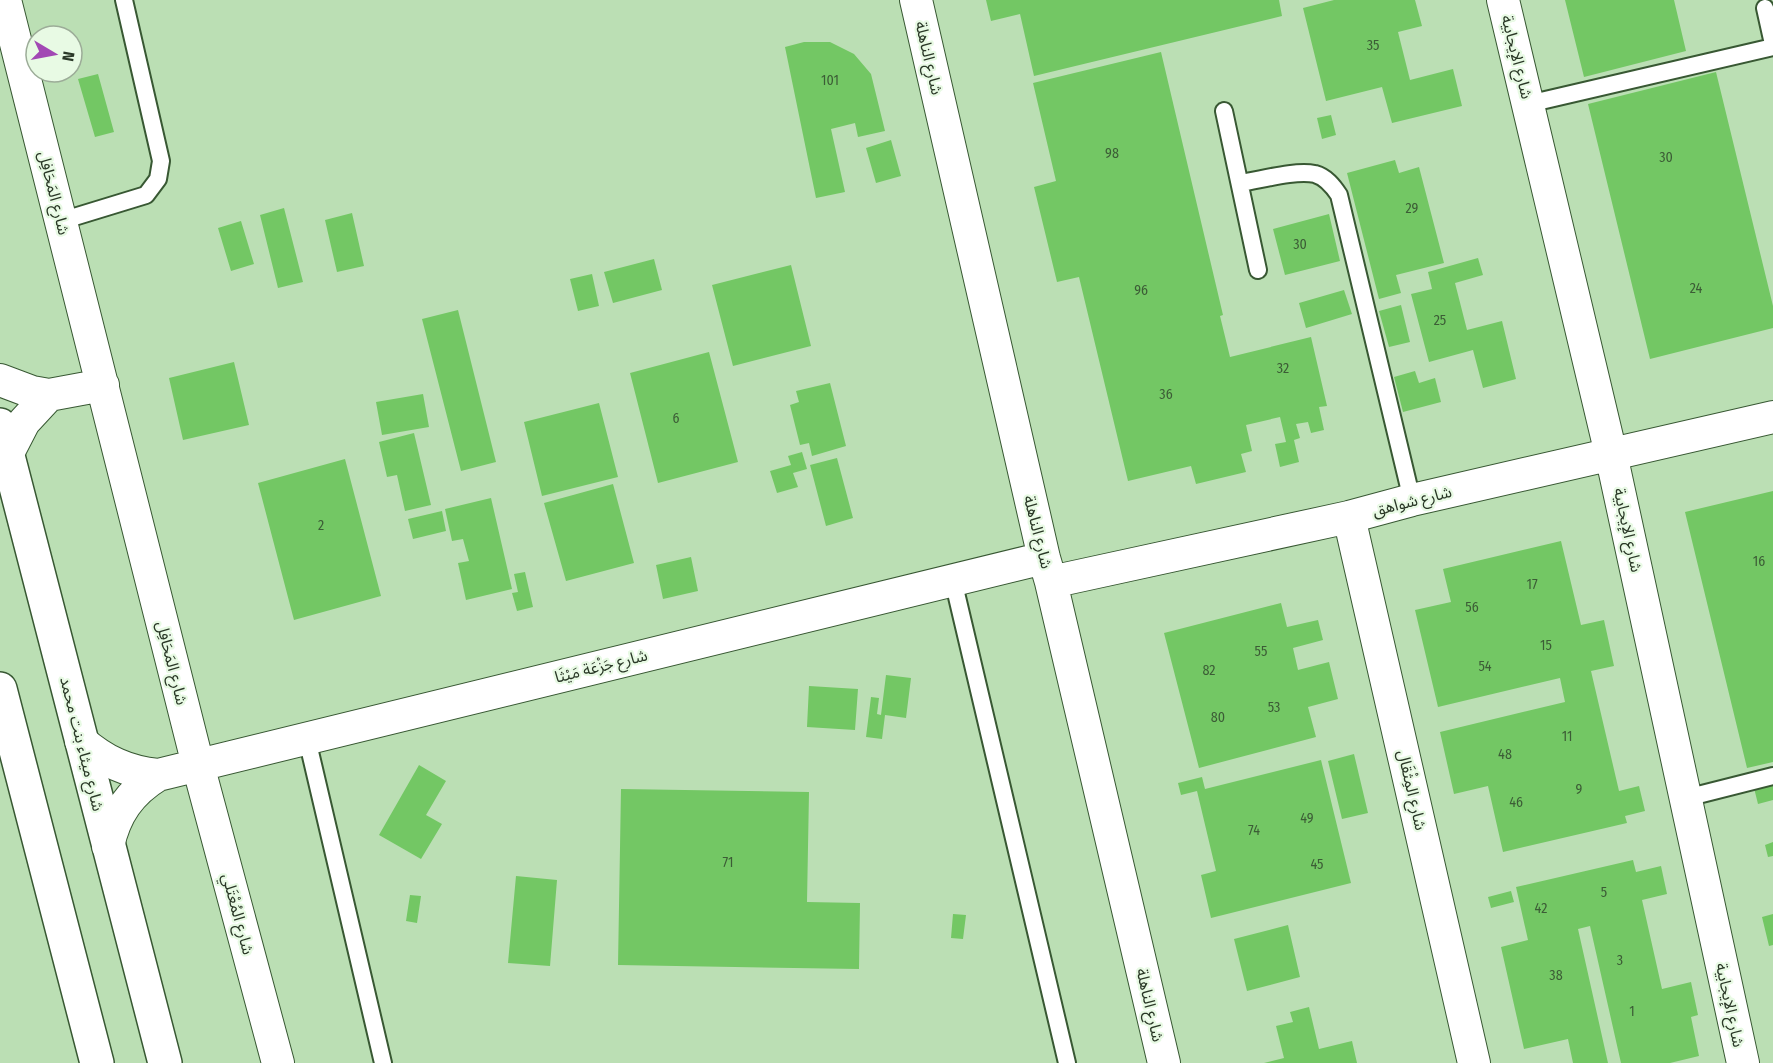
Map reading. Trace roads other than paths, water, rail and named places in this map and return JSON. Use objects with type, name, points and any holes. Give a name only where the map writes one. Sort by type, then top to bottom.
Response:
[{"type":"main road","name":"شارع ميثاء بنت محمد","points":[[4,439],[165,1063]]},
{"type":"main road","points":[[0,688],[96,1063]]},
{"type":"street","name":"شارع المَحَافِل","points":[[5,0],[198,765]]},
{"type":"street","name":"شارع الناهلة","points":[[916,0],[1047,570],[1164,1063]]},
{"type":"street","name":"شارع الإيجابية","points":[[1503,0],[1611,454],[1743,1063]]},
{"type":"street","points":[[0,380],[32,392],[49,395],[103,385]]},
{"type":"street","points":[[4,439],[24,422],[49,395]]},
{"type":"street","name":"شارع شواهق","points":[[1047,570],[1349,517],[1412,500],[1773,417]]},
{"type":"street","name":"شارع المِثْقَال","points":[[1349,517],[1474,1063]]},
{"type":"street","name":"شارع جَزْعَة مَيْثَا","points":[[81,741],[117,766],[144,774],[158,775],[953,580],[1047,570]]},
{"type":"street","name":"شارع المُعْتَلي","points":[[198,765],[278,1063]]},
{"type":"street","name":"شارع جَزْعَة مَيْثَا","points":[[108,846],[112,827],[126,803],[146,783],[158,775]]},
{"type":"lane","points":[[61,221],[146,195],[158,179],[161,161],[124,0]]},
{"type":"lane","points":[[1528,104],[1773,46],[1765,8]]},
{"type":"lane","points":[[1224,111],[1258,270]]},
{"type":"lane","points":[[1240,183],[1300,174],[1316,175],[1330,182],[1339,195],[1412,500]]},
{"type":"lane","points":[[953,580],[1067,1063]]},
{"type":"lane","points":[[307,739],[383,1063]]},
{"type":"lane","points":[[1686,798],[1773,776]]}]
